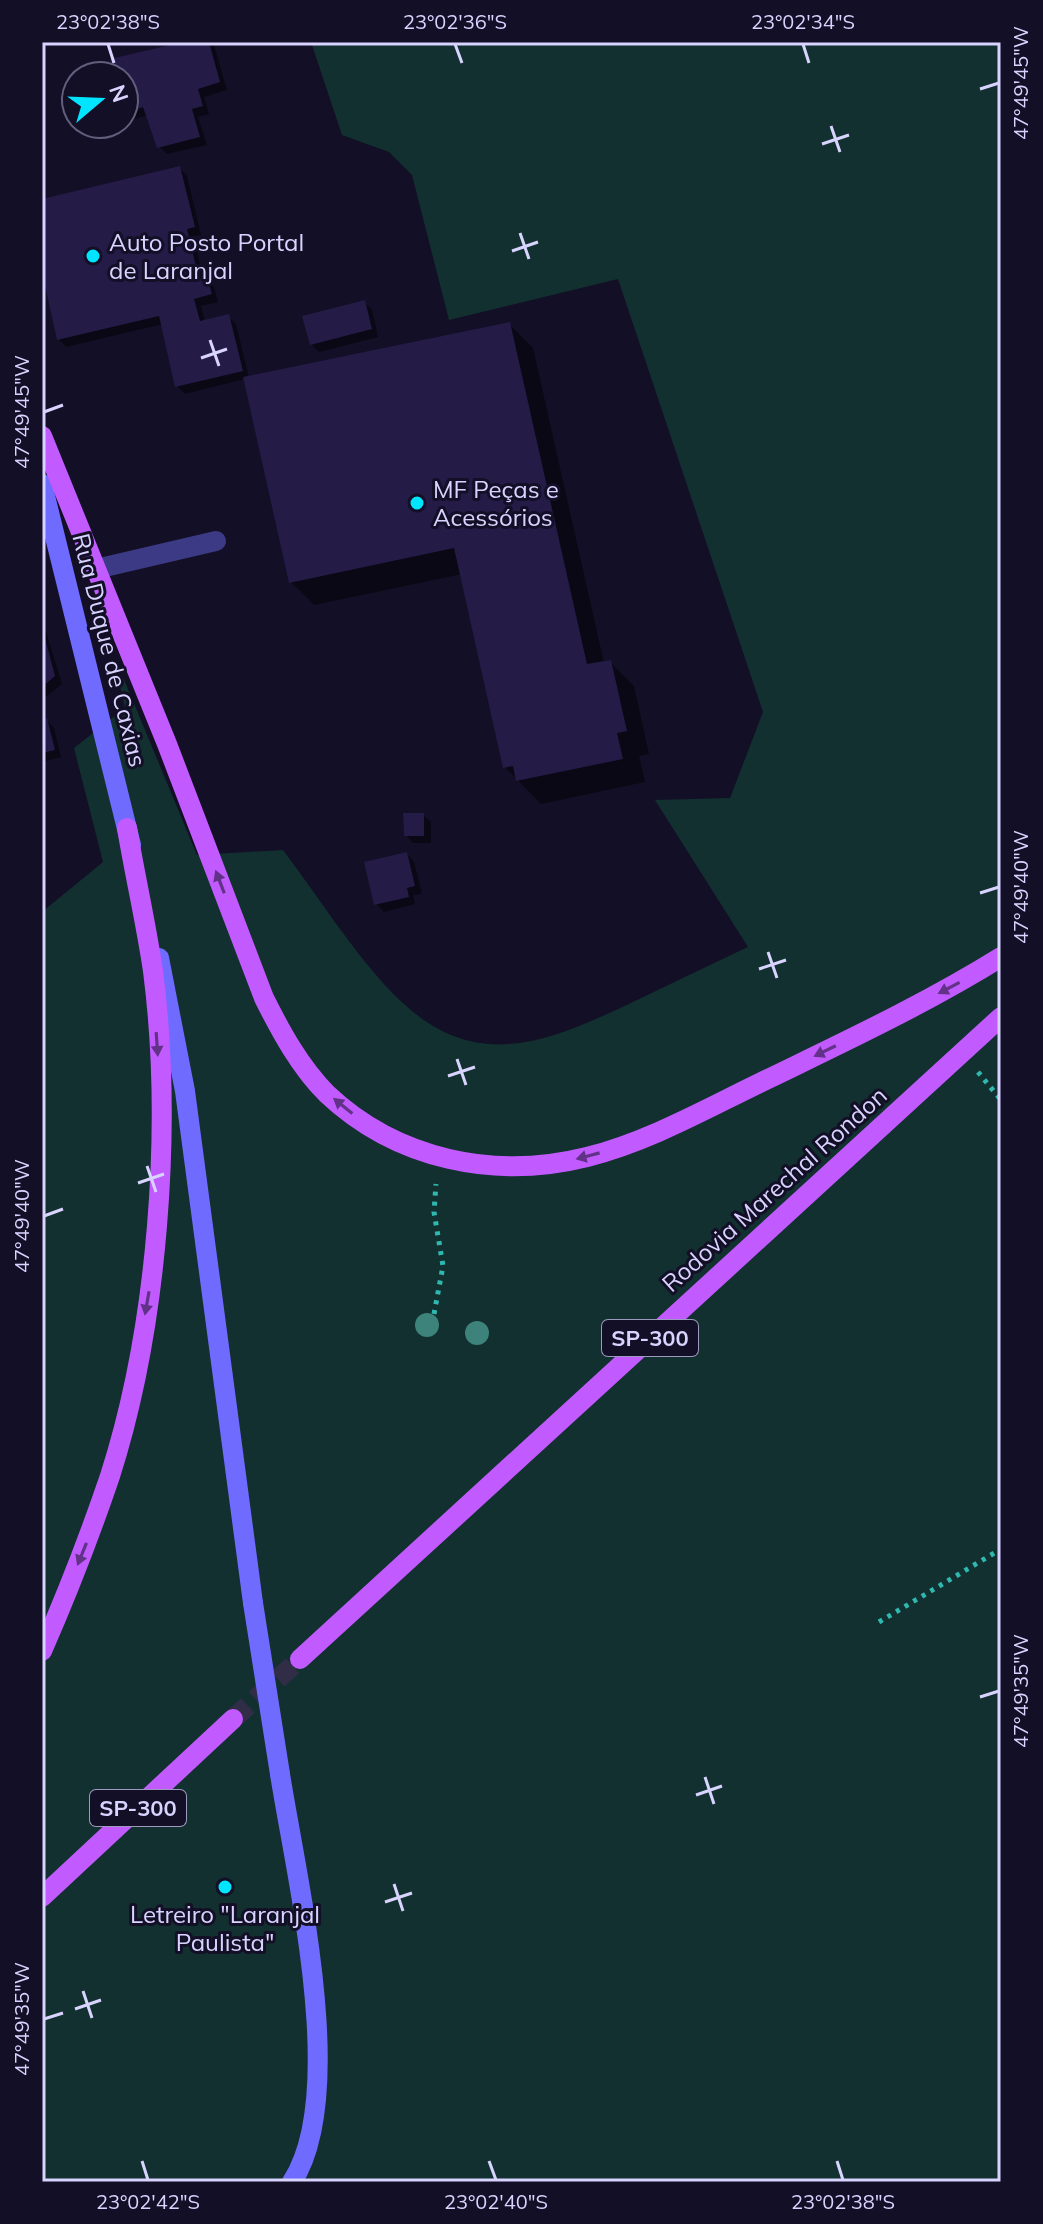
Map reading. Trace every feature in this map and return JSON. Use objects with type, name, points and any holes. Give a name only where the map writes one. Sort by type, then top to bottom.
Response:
[{"type":"main road","points":[[42,436],[264,998],[284,1037],[327,1093],[379,1132],[437,1157],[481,1166],[524,1168],[588,1157],[627,1143],[896,1017],[1001,957]]},
{"type":"main road","name":"Rua Duque de Caxias","points":[[42,484],[157,950],[185,1091],[253,1603],[311,1978],[319,2081],[315,2122],[306,2157],[292,2182]]},
{"type":"main road","points":[[42,1651],[111,1473],[150,1284],[159,1182],[160,1084],[153,972],[127,828]]},
{"type":"main road","name":"Rodovia Marechal Rondon","points":[[300,1659],[1001,1017]]},
{"type":"main road","name":"SP-300","points":[[42,1897],[233,1719]]},
{"type":"lane","points":[[96,569],[216,541]]},
{"type":"path","points":[[434,1314],[443,1266],[434,1212],[437,1157]]},
{"type":"path","points":[[879,1622],[1001,1549]]},
{"type":"green space","points":[[311,42],[1001,42],[1001,2182],[42,2182],[42,912],[103,862],[74,748],[125,708],[118,678],[123,677],[197,855],[283,850],[356,950],[388,988],[431,1025],[460,1038],[488,1044],[545,1038],[603,1016],[748,947],[655,800],[730,798],[763,712],[618,279],[449,320],[412,175],[389,152],[342,135]]},
{"type":"building","points":[[183,42],[209,42],[220,82],[198,89],[203,106],[192,109],[200,137],[157,148],[143,107],[140,108],[140,60],[110,59]]},
{"type":"building","name":"Auto Posto Portal de Laranjal","points":[[180,166],[195,227],[187,229],[199,279],[207,277],[212,294],[194,299],[200,321],[229,314],[243,371],[175,387],[159,316],[57,340],[42,272],[42,199]]},
{"type":"building","points":[[365,300],[372,329],[310,345],[302,316]]},
{"type":"building","points":[[510,322],[587,664],[611,660],[627,731],[617,733],[623,759],[516,781],[513,766],[503,768],[454,548],[289,583],[243,377]]},
{"type":"building","points":[[42,627],[55,676],[42,687]]},
{"type":"building","points":[[47,718],[55,750],[42,753],[42,719]]},
{"type":"building","points":[[403,813],[424,813],[424,836],[404,836]]},
{"type":"building","points":[[407,852],[415,886],[407,888],[409,897],[374,905],[364,862]]},
{"type":"tunnel","points":[[233,1719],[300,1659]]},
{"type":"place","name":"Auto Posto Portal de Laranjal","points":[[93,256]]},
{"type":"place","name":"MF Peças e Acessórios","points":[[417,503]]},
{"type":"place","name":"Letreiro \"Laranjal Paulista\"","points":[[225,1887]]}]
